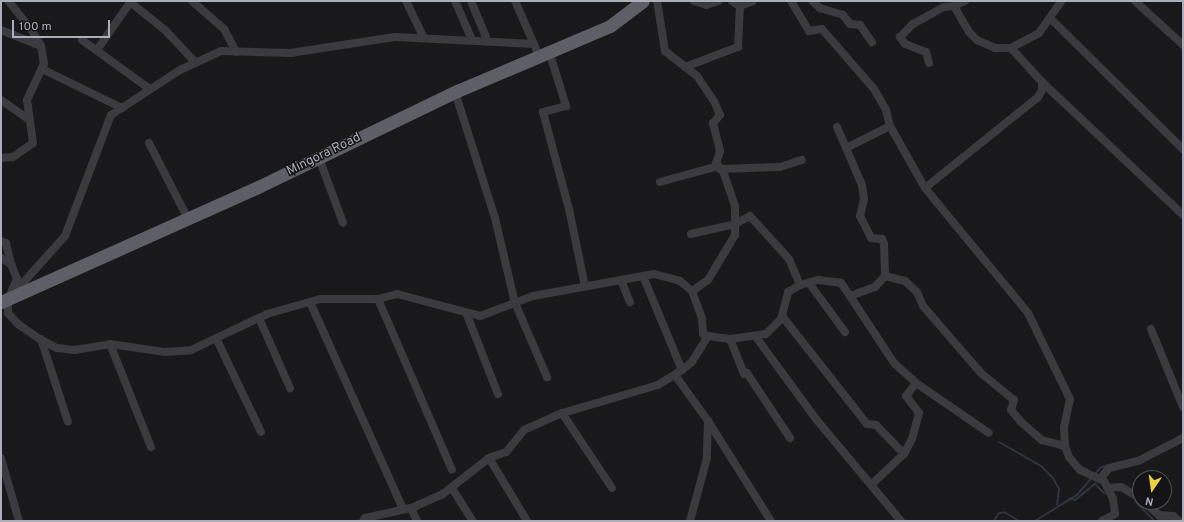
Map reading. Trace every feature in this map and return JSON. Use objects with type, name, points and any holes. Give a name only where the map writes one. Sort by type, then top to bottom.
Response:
[{"type":"highway","name":"Mingora Road","points":[[5,300],[188,219],[319,158],[541,50],[610,26],[643,1]]},
{"type":"street","points":[[1,158],[13,157],[33,143],[27,100],[44,64],[41,46],[31,29],[8,1]]},
{"type":"street","points":[[192,1],[224,29],[236,52]]},
{"type":"street","points":[[406,1],[424,38]]},
{"type":"street","points":[[456,1],[472,40]]},
{"type":"street","points":[[471,1],[488,42]]},
{"type":"street","points":[[515,1],[541,50],[566,106],[543,112],[569,209],[585,286]]},
{"type":"street","points":[[657,1],[663,47],[676,61],[696,76],[714,101],[720,115],[713,123],[720,151],[716,160],[735,206],[735,235],[723,258],[708,280],[692,291]]},
{"type":"street","points":[[694,1],[706,5],[718,1]]},
{"type":"street","points":[[732,1],[740,6]]},
{"type":"street","points":[[740,6],[753,1]]},
{"type":"street","points":[[812,1],[820,8],[844,15],[850,24],[860,25],[872,42]]},
{"type":"street","points":[[929,63],[926,52],[905,44],[900,37],[913,24],[944,7],[954,6],[965,1]]},
{"type":"street","points":[[954,6],[964,25],[977,40],[1001,50],[1011,48],[1039,32],[1061,1]]},
{"type":"street","points":[[1135,1],[1183,46]]},
{"type":"street","points":[[97,50],[130,2],[165,30],[196,63]]},
{"type":"street","points":[[792,2],[809,31],[822,29],[857,66],[883,105],[890,126],[925,188],[1001,278],[1034,324],[1070,399],[1064,427],[1064,446],[1069,457],[1080,470],[1100,479],[1108,488],[1113,498],[1115,514],[1102,521]]},
{"type":"street","points":[[685,67],[738,47],[740,6]]},
{"type":"street","points":[[1050,18],[1183,149]]},
{"type":"street","points":[[1,30],[41,46]]},
{"type":"street","points":[[5,300],[65,236],[111,115],[150,89],[196,63],[221,51],[290,53],[395,38],[472,40],[541,50]]},
{"type":"street","points":[[82,40],[150,89]]},
{"type":"street","points":[[1011,48],[1042,82],[1183,215]]},
{"type":"street","points":[[42,69],[122,108]]},
{"type":"street","points":[[925,188],[1028,106],[1042,90],[1042,82]]},
{"type":"street","points":[[455,92],[495,218],[515,303],[547,377]]},
{"type":"street","points":[[1,100],[30,120]]},
{"type":"street","points":[[846,148],[890,126]]},
{"type":"street","points":[[837,127],[864,193],[863,213],[860,216],[871,238],[882,240],[884,244],[885,276],[875,287],[850,296]]},
{"type":"street","points":[[149,143],[188,219]]},
{"type":"street","points":[[319,158],[343,223]]},
{"type":"street","points":[[660,182],[719,168],[780,167],[802,160]]},
{"type":"street","points":[[691,234],[735,224],[750,216],[789,259],[800,285]]},
{"type":"street","points":[[1,241],[6,243],[11,264],[17,279],[5,300],[8,313],[18,324],[57,348],[74,350],[110,344],[165,352],[191,350],[259,318],[320,299],[378,299],[397,294],[412,297],[467,315],[492,313],[533,296],[654,274],[680,281],[692,291],[702,319],[703,334],[730,339],[756,337],[766,334],[782,316],[788,292],[800,285],[818,280],[841,283],[894,363],[916,383],[989,433]]},
{"type":"street","points":[[1,258],[11,264]]},
{"type":"street","points":[[642,276],[682,370]]},
{"type":"street","points":[[885,276],[905,281],[917,292],[923,306],[982,374],[1014,400],[1012,410],[1021,422],[1042,440],[1064,446]]},
{"type":"street","points":[[621,280],[630,302]]},
{"type":"street","points":[[809,283],[845,332]]},
{"type":"street","points":[[378,299],[452,470]]},
{"type":"street","points":[[310,302],[407,508],[417,521]]},
{"type":"street","points":[[467,315],[498,394]]},
{"type":"street","points":[[782,316],[867,424],[876,424],[904,454]]},
{"type":"street","points":[[259,318],[290,388]]},
{"type":"street","points":[[1152,329],[1183,408]]},
{"type":"street","points":[[363,521],[365,518],[407,508],[452,488],[490,458],[506,452],[524,430],[562,413],[632,394],[658,385],[692,362],[708,336]]},
{"type":"street","points":[[756,337],[816,419],[901,521]]},
{"type":"street","points":[[216,338],[261,432]]},
{"type":"street","points":[[41,339],[68,422]]},
{"type":"street","points":[[730,339],[744,374],[747,373],[790,438]]},
{"type":"street","points":[[110,344],[151,447]]},
{"type":"street","points":[[675,374],[708,421],[771,521]]},
{"type":"street","points":[[871,485],[904,454],[914,433],[919,413],[906,398],[908,392],[916,383]]},
{"type":"street","points":[[562,413],[612,488]]},
{"type":"street","points":[[690,521],[707,458],[708,421]]},
{"type":"street","points":[[1100,479],[1109,468],[1140,460],[1183,438]]},
{"type":"street","points":[[1,458],[19,521]]},
{"type":"street","points":[[490,458],[527,521]]},
{"type":"street","points":[[1108,488],[1121,487],[1132,493]]},
{"type":"street","points":[[452,488],[473,521]]},
{"type":"street","points":[[1153,510],[1156,513],[1173,516],[1179,521]]},
{"type":"waterway","points":[[999,442],[1041,466],[1053,478],[1059,489],[1057,505]]},
{"type":"waterway","points":[[1096,473],[1101,467],[1107,466]]},
{"type":"waterway","points":[[1035,521],[1077,495],[1091,479]]},
{"type":"waterway","points":[[1070,498],[1075,500],[1095,484],[1104,493]]},
{"type":"waterway","points":[[1144,510],[1154,521]]},
{"type":"waterway","points":[[994,521],[998,514],[1004,512],[1019,521]]}]
